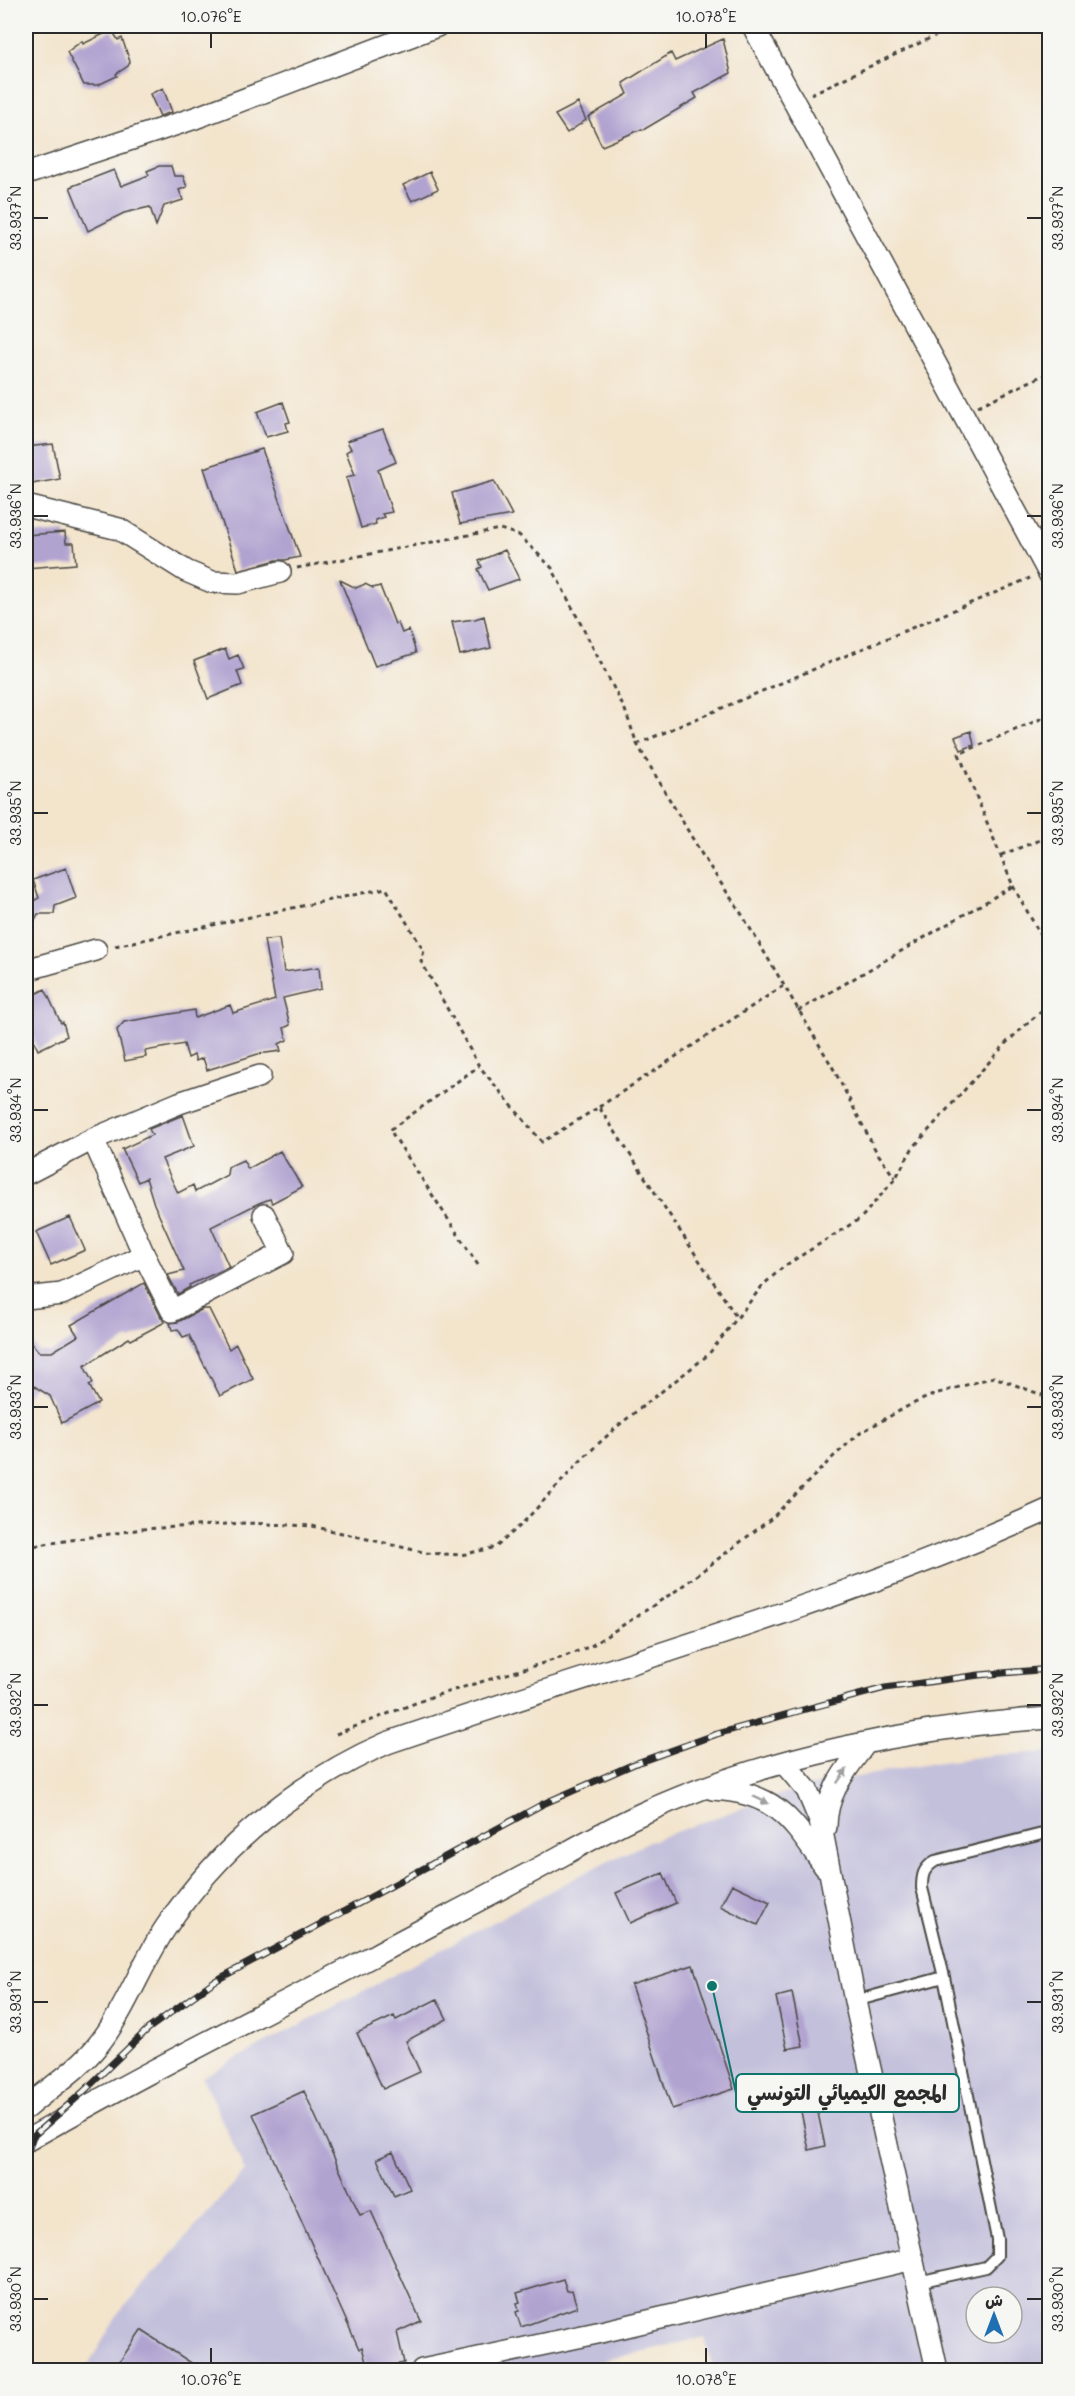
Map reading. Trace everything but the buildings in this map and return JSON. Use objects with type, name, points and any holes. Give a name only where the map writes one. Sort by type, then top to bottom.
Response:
[{"type":"street","points":[[26,174],[195,118],[437,26]]},
{"type":"street","points":[[753,26],[1049,573]]},
{"type":"street","points":[[26,506],[119,528],[186,571],[212,582],[238,583],[280,572]]},
{"type":"street","points":[[26,970],[96,950]]},
{"type":"street","points":[[26,1174],[93,1139],[179,1103],[260,1076]]},
{"type":"street","points":[[93,1139],[144,1255],[172,1311],[283,1253],[264,1215]]},
{"type":"street","points":[[26,1298],[62,1294],[144,1255]]},
{"type":"street","points":[[26,2108],[89,2056],[99,2044],[181,1904],[216,1865],[282,1804],[324,1775],[359,1755],[387,1743],[845,1590],[1016,1525],[1050,1509]]},
{"type":"street","points":[[26,2140],[216,2036],[329,1979],[642,1813],[704,1789],[784,1763],[865,1744],[973,1725],[1050,1718]]},
{"type":"street","points":[[828,1873],[826,1818],[830,1797],[865,1744]]},
{"type":"street","points":[[784,1763],[807,1790],[815,1804],[820,1821],[828,1873],[855,2001],[937,2370]]},
{"type":"street","points":[[704,1789],[745,1793],[774,1806],[802,1833],[828,1873]]},
{"type":"street","points":[[422,2370],[597,2333],[913,2259]]},
{"type":"lane","points":[[918,2282],[986,2267],[997,2256],[997,2238],[991,2201],[944,1977],[922,1888],[922,1876],[926,1867],[935,1861],[1050,1832]]},
{"type":"lane","points":[[855,2001],[944,1977]]},
{"type":"path","points":[[794,100],[821,91],[956,26]]},
{"type":"path","points":[[964,413],[1050,372]]},
{"type":"path","points":[[280,572],[500,529],[519,535],[552,568],[625,710],[637,744],[833,1068],[876,1151],[895,1179]]},
{"type":"path","points":[[637,744],[1049,573]]},
{"type":"path","points":[[1050,715],[959,754],[1013,886],[1050,952]]},
{"type":"path","points":[[1001,855],[1050,836]]},
{"type":"path","points":[[798,1011],[1013,886]]},
{"type":"path","points":[[96,950],[386,888],[424,951],[422,961],[479,1066],[542,1142],[783,986]]},
{"type":"path","points":[[26,1547],[142,1529],[246,1523],[312,1526],[427,1553],[461,1555],[496,1547],[522,1524],[594,1448],[708,1355],[763,1285],[783,1267],[861,1218],[895,1179],[912,1149],[1007,1042],[1050,1003]]},
{"type":"path","points":[[478,1265],[390,1130],[479,1066]]},
{"type":"path","points":[[599,1107],[737,1318]]},
{"type":"path","points":[[336,1734],[431,1697],[560,1658],[591,1646],[677,1590],[772,1518],[860,1433],[910,1405],[944,1391],[994,1377],[1050,1398]]},
{"type":"shaded area","points":[[1049,1752],[1049,2370],[713,2370],[705,2337],[563,2370],[85,2370],[119,2313],[245,2171],[202,2077],[592,1869],[653,1840],[781,1794],[819,1784],[934,1763],[994,1755]]},
{"type":"railway","points":[[26,2157],[33,2136],[82,2093],[148,2029],[213,1982],[543,1804],[634,1764],[717,1734],[806,1709],[885,1688],[979,1675],[1050,1669]]},
{"type":"place","name":"المجمع الكيميائي التونسي","points":[[712,1986]]}]
